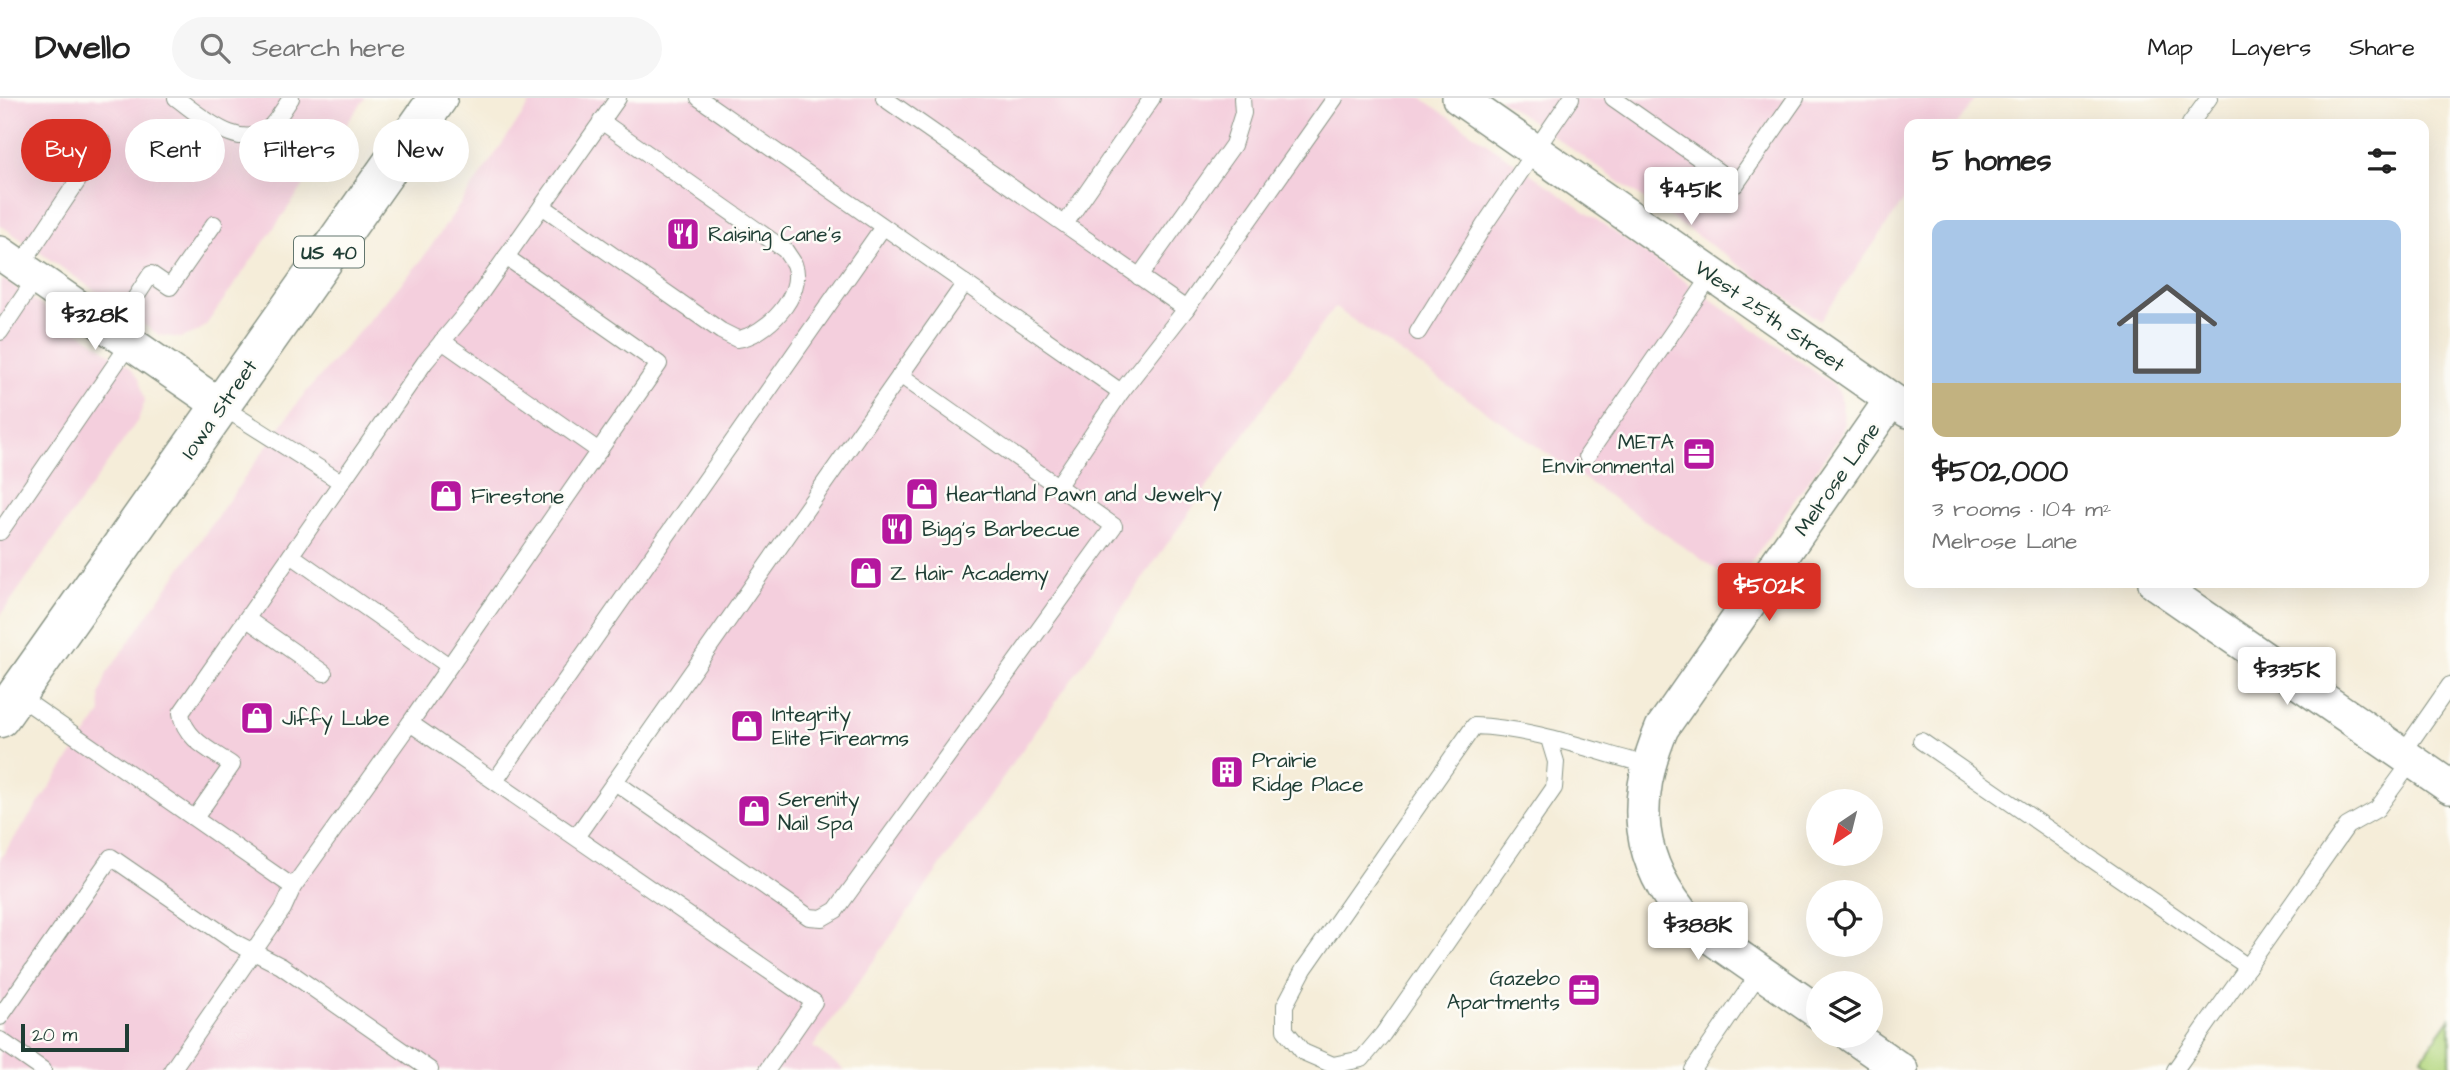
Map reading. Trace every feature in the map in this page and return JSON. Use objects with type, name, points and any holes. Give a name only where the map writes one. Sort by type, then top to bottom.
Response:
[{"type":"highway","name":"Iowa Street","points":[[5,709],[438,98]]},
{"type":"street","name":"West 25th Street","points":[[1459,98],[1900,406]]},
{"type":"street","points":[[19,266],[221,406]]},
{"type":"street","name":"Melrose Lane","points":[[1806,1005],[1689,922],[1673,904],[1647,852],[1642,817],[1643,787],[1647,765],[1662,728],[1900,406]]},
{"type":"street","points":[[2162,588],[2450,787]]},
{"type":"street","points":[[1869,1048],[1901,1070]]},
{"type":"lane","points":[[176,98],[225,132],[250,137],[270,128],[291,98]]},
{"type":"lane","points":[[195,818],[232,765],[189,735],[183,726],[181,713],[341,482],[506,257],[618,98]]},
{"type":"lane","points":[[699,98],[1121,392]]},
{"type":"lane","points":[[884,98],[1186,309]]},
{"type":"lane","points":[[1065,224],[1152,98]]},
{"type":"lane","points":[[1139,277],[1233,145],[1243,113],[1242,98]]},
{"type":"lane","points":[[1057,487],[1121,392],[1186,309],[1335,98]]},
{"type":"lane","points":[[1418,332],[1534,150],[1571,98]]},
{"type":"lane","points":[[1614,98],[1736,184],[1796,98]]},
{"type":"lane","points":[[2194,119],[2209,98]]},
{"type":"lane","points":[[542,206],[721,331],[737,339],[762,332],[794,291],[794,264],[785,250],[601,121]]},
{"type":"lane","points":[[0,332],[19,266],[77,182]]},
{"type":"lane","points":[[0,532],[121,337],[151,274],[170,287],[214,224]]},
{"type":"lane","points":[[495,781],[883,227]]},
{"type":"lane","points":[[172,1070],[283,909],[293,887],[659,364],[506,257]]},
{"type":"lane","points":[[1587,456],[1712,275]]},
{"type":"lane","points":[[576,837],[965,283]]},
{"type":"lane","points":[[442,341],[599,451]]},
{"type":"lane","points":[[615,782],[809,917],[822,918],[836,910],[1114,526],[900,375]]},
{"type":"lane","points":[[221,406],[341,482]]},
{"type":"lane","points":[[291,555],[449,666]]},
{"type":"lane","points":[[247,619],[324,673]]},
{"type":"lane","points":[[2175,1070],[2347,825],[2377,809],[2450,685]]},
{"type":"lane","points":[[5,709],[195,818],[293,887]]},
{"type":"lane","points":[[410,723],[814,1002],[767,1070]]},
{"type":"lane","points":[[1549,739],[1556,762],[1554,788],[1382,1034],[1362,1059],[1333,1065],[1303,1052],[1285,1030],[1285,1006],[1304,969],[1474,726],[1501,727],[1549,739],[1647,765]]},
{"type":"lane","points":[[1921,741],[2248,967]]},
{"type":"lane","points":[[0,1017],[111,857],[253,952],[281,966],[430,1070]]},
{"type":"lane","points":[[1693,1070],[1760,972]]},
{"type":"lane","points":[[0,1041],[43,1070]]},
{"type":"shaded area","points":[[0,98],[365,98],[350,119],[239,119],[239,182],[306,182],[206,325],[197,332],[180,338],[159,335],[0,225]]},
{"type":"shaded area","points":[[534,98],[1422,98],[1831,383],[1840,393],[1845,423],[1839,437],[1736,583],[1334,307],[813,1047],[845,1070],[0,1070],[0,859],[101,713],[100,694],[107,673],[300,399],[420,262]]},
{"type":"shaded area","points":[[1498,98],[1976,98],[1961,119],[1904,119],[1904,200],[1820,321]]},
{"type":"shaded area","points":[[3,279],[130,367],[139,378],[145,401],[138,420],[0,616],[0,283]]},
{"type":"green space","points":[[2450,1018],[2450,1070],[2440,1070],[2422,1057]]},
{"type":"place","name":"Raising Cane's","points":[[683,234]]},
{"type":"place","name":"META Environmental","points":[[1699,454]]},
{"type":"place","name":"Heartland Pawn and Jewelry","points":[[922,494]]},
{"type":"place","name":"Firestone","points":[[446,496]]},
{"type":"place","name":"Bigg's Barbecue","points":[[897,529]]},
{"type":"place","name":"Z Hair Academy","points":[[866,573]]},
{"type":"place","name":"Jiffy Lube","points":[[257,718]]},
{"type":"place","name":"Integrity Elite Firearms","points":[[747,726]]},
{"type":"place","name":"Prairie Ridge Place","points":[[1227,772]]},
{"type":"place","name":"Serenity Nail Spa","points":[[754,811]]},
{"type":"place","name":"Gazebo Apartments","points":[[1584,990]]}]
